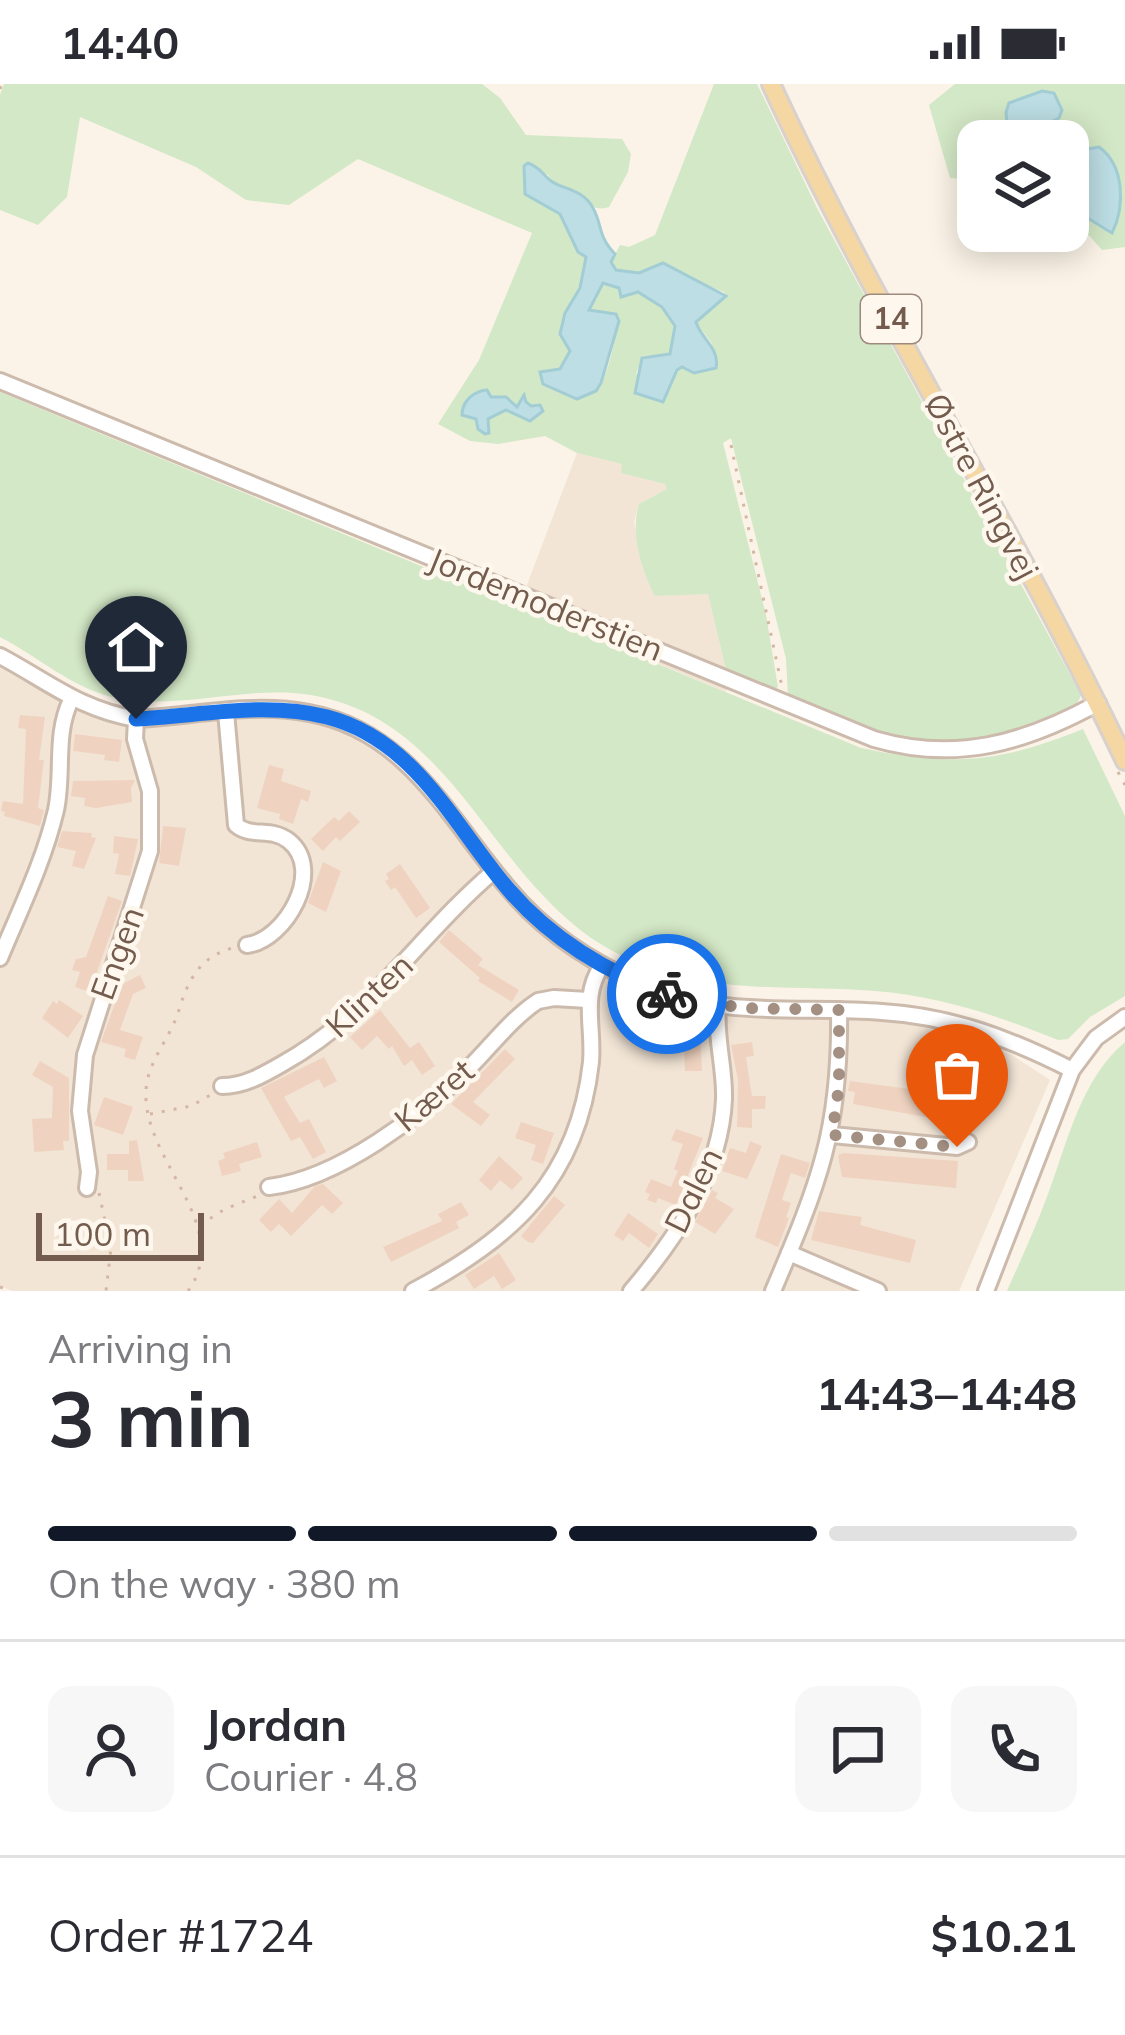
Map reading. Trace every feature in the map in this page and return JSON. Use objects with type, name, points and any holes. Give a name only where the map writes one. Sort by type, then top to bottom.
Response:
[{"type":"main road","name":"Østre Ringvej","points":[[771,84],[835,216],[1004,522],[1125,761]]},
{"type":"street","name":"Jordemoderstien","points":[[0,381],[874,739],[949,751],[1024,739],[1097,703]]},
{"type":"street","points":[[0,656],[71,700],[136,719],[287,710],[330,718],[366,733],[424,778],[494,871],[542,923],[602,965],[663,993],[718,1006],[915,1015],[979,1028],[1072,1070]]},
{"type":"street","points":[[0,958],[52,822],[60,782],[61,724],[71,700]]},
{"type":"street","points":[[226,712],[234,820],[246,832],[268,831],[287,839],[297,850],[302,868],[299,891],[287,918],[265,940],[247,945]]},
{"type":"street","name":"Engen","points":[[87,1188],[80,1111],[85,1055],[146,873],[151,842],[149,791],[135,739],[136,719]]},
{"type":"street","name":"Klinten","points":[[222,1086],[236,1086],[269,1071],[344,1023],[494,871]]},
{"type":"street","points":[[413,1291],[502,1236],[545,1191],[579,1120],[590,1067],[588,1000],[602,965]]},
{"type":"street","name":"Kæret","points":[[269,1186],[288,1185],[315,1173],[397,1128],[448,1088],[538,1001],[588,1000]]},
{"type":"street","name":"Dalen","points":[[631,1291],[677,1230],[716,1152],[724,1094],[715,1032],[718,1006]]},
{"type":"street","points":[[773,1291],[810,1205],[832,1135],[839,1086],[839,1010]]},
{"type":"street","points":[[986,1291],[1072,1070],[1096,1038],[1125,1017]]},
{"type":"street","points":[[832,1135],[957,1147],[968,1142]]},
{"type":"street","points":[[790,1253],[878,1291]]},
{"type":"path","points":[[731,445],[783,680],[781,700]]},
{"type":"path","points":[[188,1291],[202,1267],[198,1226],[164,1159],[148,1114],[148,1078],[174,1025],[188,982],[210,957],[247,945]]},
{"type":"path","points":[[148,1114],[191,1106],[222,1086]]},
{"type":"path","points":[[198,1226],[259,1196],[269,1186]]},
{"type":"path","points":[[87,1188],[98,1191],[106,1218],[111,1248],[106,1291]]},
{"type":"path","points":[[0,1287],[10,1291]]},
{"type":"shaded area","points":[[577,453],[623,464],[622,473],[665,484],[668,489],[639,504],[634,522],[643,566],[656,596],[708,593],[727,674],[726,692],[519,606]]},
{"type":"shaded area","points":[[0,663],[56,698],[126,725],[249,716],[295,718],[337,728],[378,747],[420,783],[506,897],[547,936],[589,966],[649,995],[703,1009],[888,1016],[950,1028],[1012,1055],[1050,1080],[959,1291],[12,1291],[0,1286]]},
{"type":"green space","points":[[4,84],[482,84],[500,98],[526,135],[622,139],[631,154],[628,172],[609,207],[587,204],[548,175],[524,166],[526,194],[560,214],[586,257],[580,288],[565,313],[560,334],[570,351],[560,369],[577,398],[596,391],[612,354],[616,314],[589,310],[603,283],[619,287],[625,297],[638,292],[662,307],[675,326],[673,351],[643,356],[636,374],[674,373],[712,344],[696,322],[726,296],[724,292],[657,265],[633,273],[616,270],[611,262],[620,245],[629,247],[655,235],[714,84],[757,84],[818,210],[1081,695],[1078,702],[1058,718],[1005,737],[941,743],[879,733],[788,696],[786,659],[731,438],[723,443],[766,615],[778,687],[770,691],[727,674],[708,594],[655,596],[641,563],[636,539],[639,504],[667,489],[665,484],[621,473],[622,464],[577,453],[545,436],[498,444],[470,441],[438,424],[479,360],[532,233],[358,159],[289,205],[246,200],[196,167],[80,117],[67,197],[38,225],[0,210],[0,95]]},
{"type":"green space","points":[[955,84],[1125,84],[1125,247],[1102,250],[1089,235],[1089,120],[957,120],[957,178],[950,178],[929,105]]},
{"type":"green space","points":[[0,392],[861,748],[922,758],[974,758],[1026,749],[1083,729],[1125,816],[1125,996],[1090,1017],[1068,1039],[1058,1040],[923,997],[739,985],[673,975],[609,949],[569,921],[535,887],[445,776],[412,743],[374,717],[302,694],[139,701],[112,697],[68,679],[0,637]]},
{"type":"green space","points":[[1125,1042],[1125,1291],[1007,1291],[1087,1092]]},
{"type":"water","points":[[1042,91],[1054,93],[1062,110],[1055,120],[1007,120],[1009,103]]},
{"type":"water","points":[[1099,147],[1108,155],[1118,176],[1119,211],[1112,233],[1089,219],[1089,149]]},
{"type":"water","points":[[528,163],[589,202],[615,254],[611,262],[616,270],[639,273],[663,263],[726,296],[696,322],[715,355],[716,368],[694,373],[682,367],[677,370],[663,402],[635,393],[642,358],[670,354],[675,326],[662,307],[638,292],[621,297],[619,288],[603,283],[589,310],[616,314],[619,321],[601,383],[596,391],[577,399],[543,384],[540,372],[560,369],[570,351],[560,334],[565,313],[580,288],[586,257],[578,252],[560,214],[525,194],[524,166]]},
{"type":"water","points":[[487,390],[491,397],[506,397],[517,407],[524,395],[526,402],[540,405],[543,411],[530,421],[506,410],[488,419],[489,433],[485,434],[476,419],[462,415],[470,398]]},
{"type":"building","points":[[20,715],[45,717],[39,760],[44,760],[40,826],[1,811],[3,801],[23,804],[26,729],[18,728]]},
{"type":"building","points":[[75,734],[122,740],[119,762],[73,751]]},
{"type":"building","points":[[269,765],[284,769],[281,781],[311,791],[308,802],[301,799],[293,824],[279,819],[280,814],[257,808]]},
{"type":"building","points":[[135,780],[132,802],[96,808],[84,806],[85,798],[71,796],[73,781]]},
{"type":"building","points":[[349,811],[360,822],[323,851],[311,839],[334,817],[339,821]]},
{"type":"building","points":[[163,826],[186,828],[179,866],[159,863]]},
{"type":"building","points":[[62,831],[92,833],[96,838],[84,869],[72,866],[76,851],[57,847]]},
{"type":"building","points":[[114,836],[138,839],[130,876],[115,874],[119,854],[113,853]]},
{"type":"building","points":[[323,862],[341,871],[326,912],[308,903]]},
{"type":"building","points":[[400,864],[430,908],[416,918],[395,887],[391,890],[385,881],[389,879],[386,874]]},
{"type":"building","points":[[108,896],[122,901],[90,992],[75,987],[80,972],[72,970],[76,959],[86,957]]},
{"type":"building","points":[[449,930],[483,959],[478,965],[519,990],[512,1002],[478,981],[439,942]]},
{"type":"building","points":[[140,975],[146,988],[133,994],[120,1030],[143,1037],[135,1060],[124,1057],[126,1049],[101,1042],[122,984]]},
{"type":"building","points":[[59,1000],[83,1016],[68,1038],[42,1018],[53,1001],[57,1004]]},
{"type":"building","points":[[380,1010],[410,1048],[419,1042],[435,1066],[422,1075],[412,1060],[404,1066],[392,1046],[389,1049],[377,1036],[362,1050],[350,1037]]},
{"type":"building","points":[[700,1030],[702,1071],[685,1071],[684,1044],[675,1044],[675,1031]]},
{"type":"building","points":[[752,1042],[754,1056],[746,1057],[752,1096],[766,1096],[765,1109],[752,1109],[752,1128],[737,1127],[738,1080],[731,1045]]},
{"type":"building","points":[[505,1049],[515,1059],[473,1102],[490,1115],[481,1126],[451,1104]]},
{"type":"building","points":[[324,1057],[337,1081],[324,1088],[319,1079],[284,1097],[300,1123],[309,1119],[326,1152],[313,1159],[300,1137],[291,1141],[261,1088]]},
{"type":"building","points":[[40,1061],[69,1078],[69,1141],[63,1141],[64,1150],[34,1152],[32,1119],[52,1118],[53,1087],[32,1075]]},
{"type":"building","points":[[850,1081],[969,1097],[965,1124],[853,1104]]},
{"type":"building","points":[[104,1097],[133,1107],[123,1135],[94,1125]]},
{"type":"building","points":[[521,1122],[554,1133],[543,1164],[531,1160],[536,1145],[515,1138]]},
{"type":"building","points":[[676,1129],[703,1138],[676,1205],[658,1198],[656,1203],[647,1200],[651,1179],[671,1187],[678,1171],[674,1169],[683,1144],[671,1140]]},
{"type":"building","points":[[137,1140],[144,1181],[128,1181],[128,1170],[107,1170],[107,1154],[129,1154],[129,1141]]},
{"type":"building","points":[[750,1141],[762,1146],[747,1179],[722,1171],[730,1148],[746,1153]]},
{"type":"building","points":[[257,1142],[262,1157],[239,1164],[241,1171],[222,1176],[218,1161],[225,1158],[223,1153]]},
{"type":"building","points":[[781,1154],[810,1163],[805,1178],[791,1173],[782,1200],[791,1203],[789,1218],[778,1247],[755,1237]]},
{"type":"building","points":[[838,1155],[958,1161],[956,1188],[842,1177]]},
{"type":"building","points":[[499,1156],[523,1178],[512,1190],[500,1180],[491,1191],[479,1180]]},
{"type":"building","points":[[323,1184],[343,1203],[332,1214],[322,1205],[291,1236],[279,1224],[271,1232],[259,1220],[279,1199],[292,1213],[315,1186]]},
{"type":"building","points":[[712,1190],[718,1193],[715,1198],[734,1209],[715,1234],[695,1222]]},
{"type":"building","points":[[554,1196],[565,1205],[533,1243],[528,1242],[521,1236]]},
{"type":"building","points":[[461,1202],[469,1215],[456,1222],[459,1228],[391,1262],[383,1247],[442,1221],[438,1214]]},
{"type":"building","points":[[819,1211],[862,1217],[860,1225],[916,1240],[910,1263],[811,1240]]},
{"type":"building","points":[[628,1213],[658,1234],[649,1248],[629,1233],[623,1241],[614,1235]]},
{"type":"building","points":[[499,1253],[516,1280],[502,1289],[494,1276],[474,1289],[465,1275]]},
{"type":"way so far","points":[[667,994],[718,1006],[839,1010],[839,1086],[832,1135],[957,1147]]},
{"type":"route","points":[[136,719],[287,710],[347,723],[415,768],[509,890],[551,931],[602,965],[667,994]]}]
